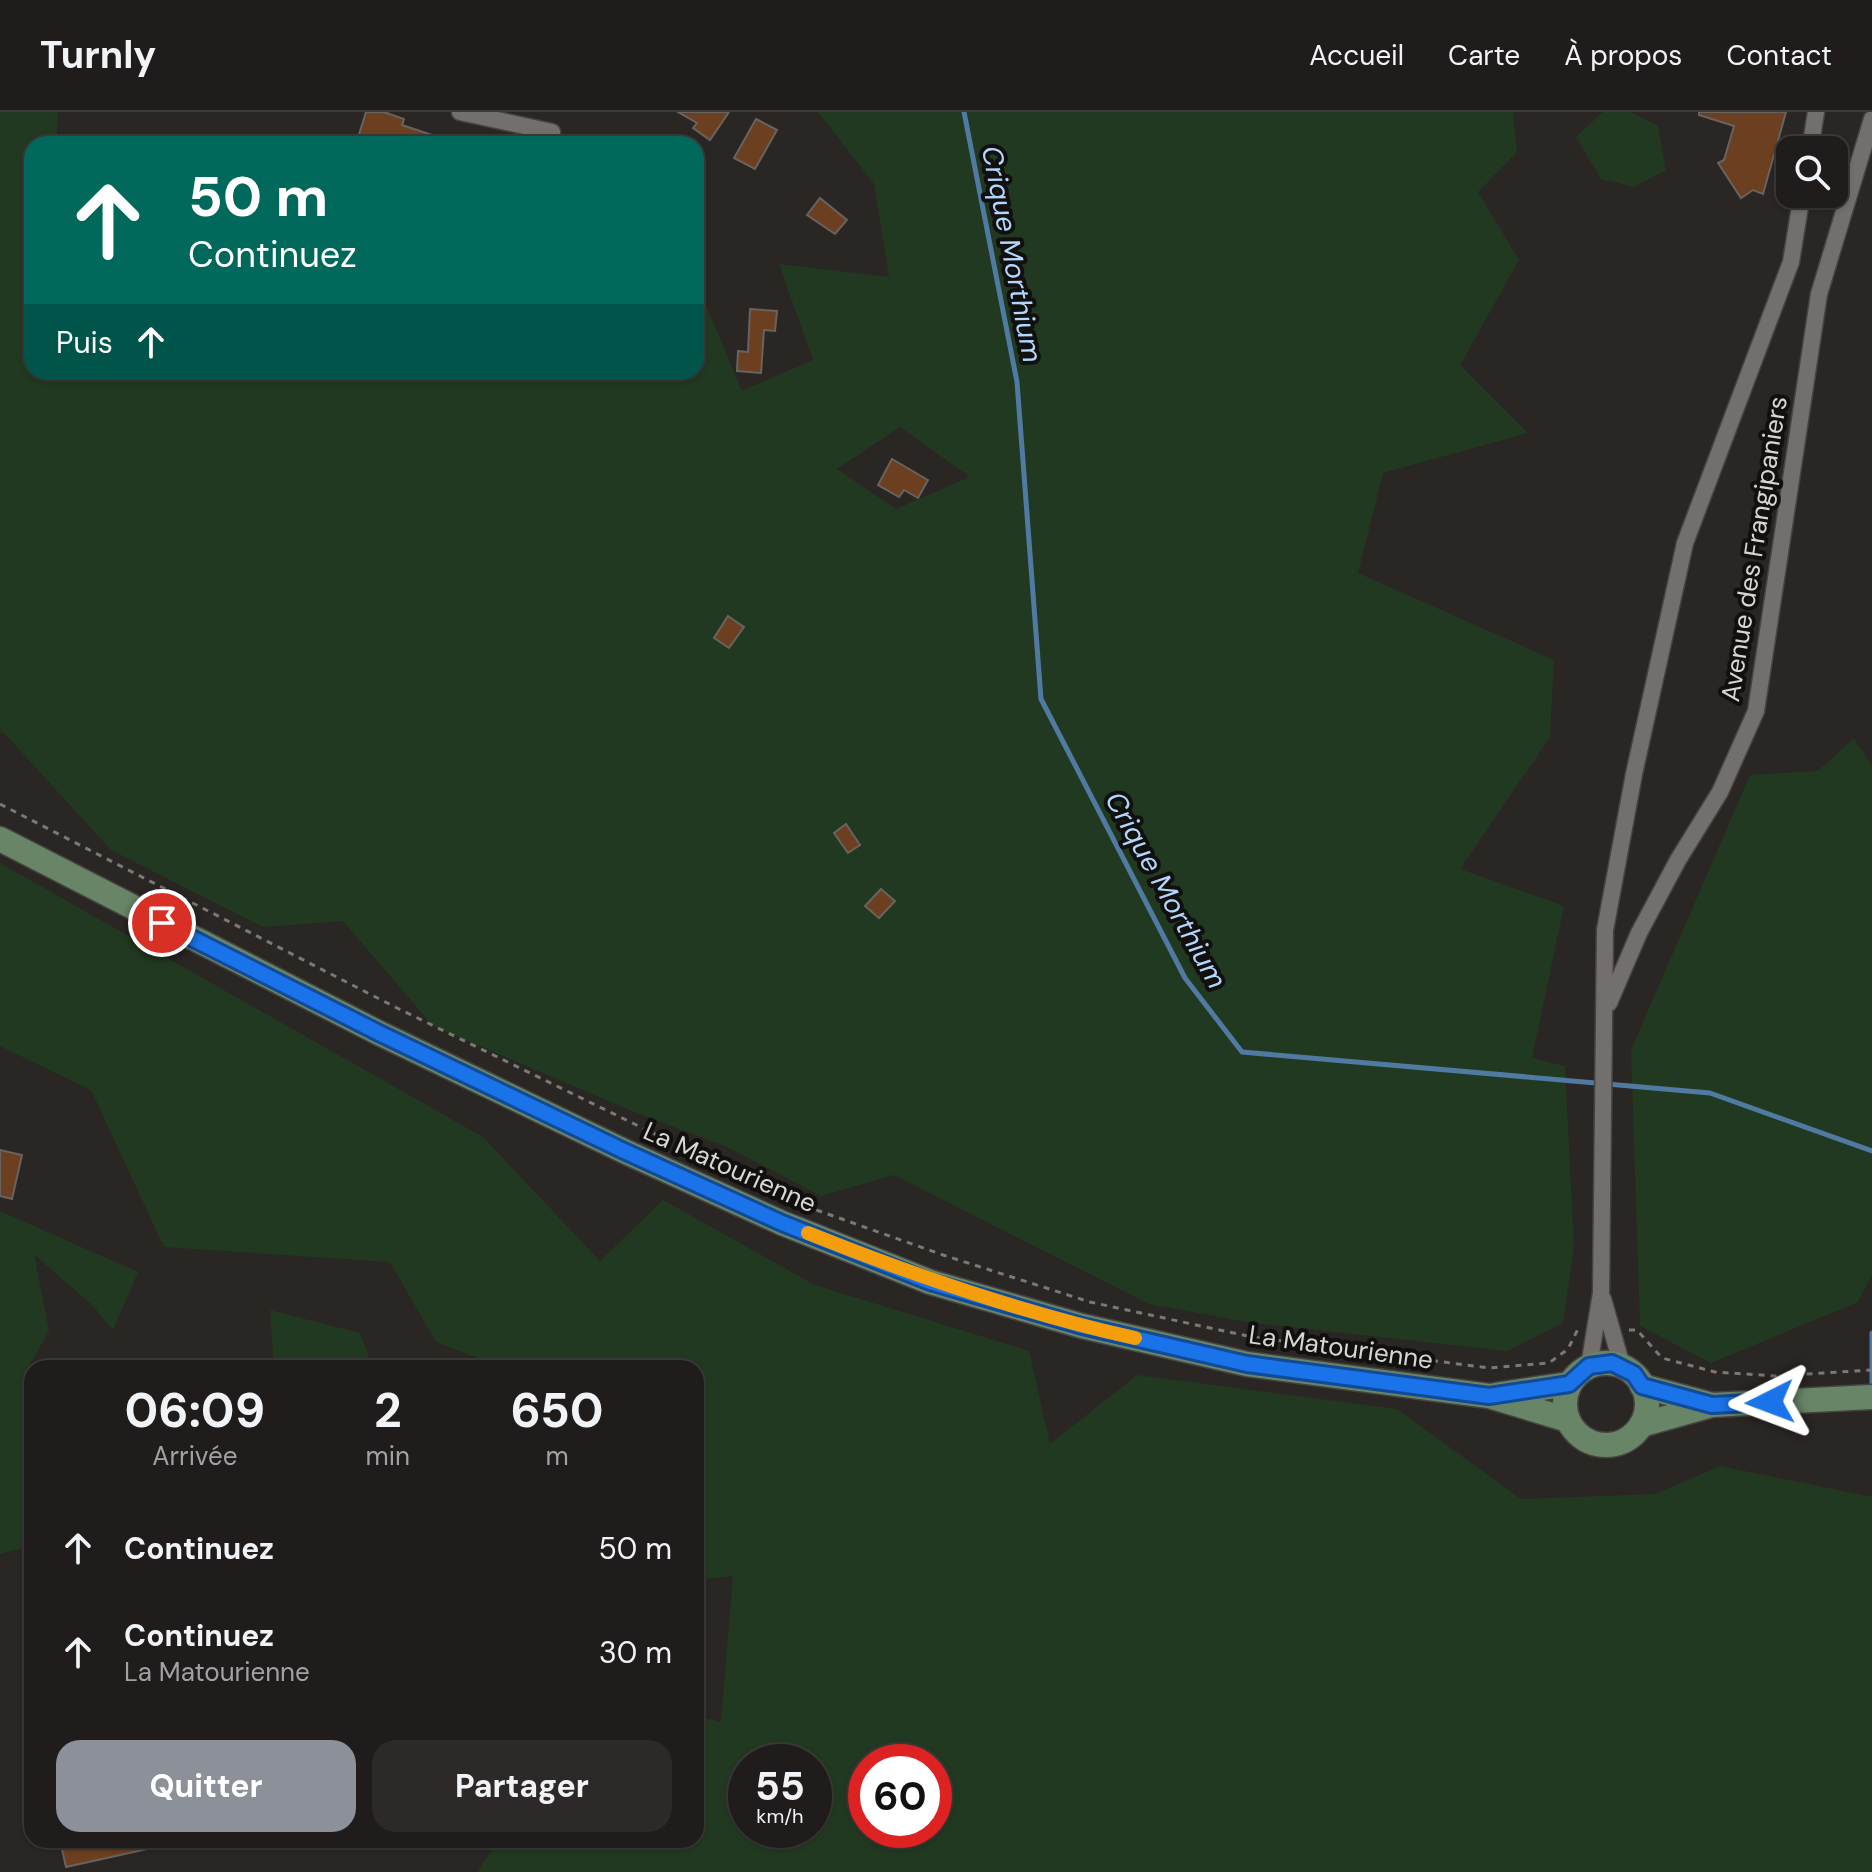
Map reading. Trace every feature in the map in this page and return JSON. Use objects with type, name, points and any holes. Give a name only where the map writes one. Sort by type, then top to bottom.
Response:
[{"type":"main road","name":"La Matourienne","points":[[0,839],[379,1033],[583,1131],[782,1223],[930,1282],[1082,1326],[1247,1364],[1489,1396],[1568,1420]]},
{"type":"main road","points":[[1641,1425],[1646,1412],[1642,1386],[1634,1374],[1622,1366],[1600,1363],[1589,1366],[1569,1384],[1565,1396],[1568,1420],[1575,1431],[1597,1444],[1622,1442],[1641,1425],[1712,1405],[1865,1397]]},
{"type":"main road","name":"La Matourienne","points":[[1489,1396],[1569,1384]]},
{"type":"main road","points":[[1642,1386],[1712,1405]]},
{"type":"street","points":[[460,112],[552,132]]},
{"type":"street","points":[[1812,136],[1816,112]]},
{"type":"street","points":[[1862,112],[1872,117]]},
{"type":"street","name":"Avenue des Frangipaniers","points":[[1607,1008],[1639,933],[1678,860],[1720,792],[1756,711],[1819,294],[1872,117]]},
{"type":"street","name":"Avenue des Frangipaniers","points":[[1622,1366],[1604,1329],[1601,1293],[1602,1103],[1607,1008],[1605,930],[1634,774],[1685,543],[1766,335],[1791,262],[1800,208]]},
{"type":"street","name":"Avenue des Frangipaniers","points":[[1589,1366],[1604,1329]]},
{"type":"path","points":[[0,804],[395,1007],[794,1202],[943,1255],[1090,1302],[1252,1337],[1489,1368],[1549,1363],[1568,1349],[1577,1329],[1604,1329],[1637,1330],[1662,1358],[1715,1372],[1776,1376],[1872,1370]]},
{"type":"green space","points":[[0,112],[58,112],[56,136],[24,136],[24,380],[704,380],[704,301],[742,391],[813,360],[779,264],[889,277],[874,184],[818,112],[1513,112],[1517,152],[1478,192],[1519,260],[1460,365],[1528,433],[1383,473],[1358,573],[1554,660],[1550,737],[1460,869],[1564,906],[1532,1058],[1565,1066],[1574,1248],[1563,1323],[1507,1351],[1253,1323],[1149,1304],[894,1175],[821,1196],[725,1146],[637,1113],[433,1026],[343,921],[263,927],[111,850],[0,732]],"holes":[[[900,427],[970,477],[896,509],[837,469]]]},
{"type":"green space","points":[[1603,112],[1630,112],[1658,126],[1666,170],[1634,187],[1601,179],[1576,137]]},
{"type":"green space","points":[[1854,738],[1872,766],[1872,1275],[1858,1302],[1711,1363],[1640,1326],[1631,1050],[1750,775],[1818,771]]},
{"type":"green space","points":[[0,863],[483,1137],[600,1261],[663,1200],[815,1285],[1029,1351],[1050,1444],[1137,1375],[1397,1409],[1521,1499],[1656,1494],[1720,1466],[1872,1497],[1872,1872],[480,1872],[478,1870],[493,1848],[704,1848],[704,1718],[721,1722],[733,1576],[704,1579],[704,1360],[482,1360],[436,1342],[390,1262],[164,1247],[91,1090],[0,1046]]},
{"type":"green space","points":[[0,1211],[138,1272],[113,1330],[93,1306],[34,1254],[49,1331],[32,1360],[24,1360],[21,1380],[24,1381],[24,1548],[0,1554]]},
{"type":"green space","points":[[270,1310],[360,1333],[370,1360],[273,1360]]},
{"type":"building","points":[[366,112],[384,112],[404,119],[402,125],[435,136],[358,136]]},
{"type":"building","points":[[678,112],[729,112],[710,140],[693,128],[697,123]]},
{"type":"building","points":[[1699,112],[1786,112],[1779,136],[1776,136],[1776,148],[1763,194],[1753,190],[1741,198],[1718,163],[1724,160],[1734,126],[1699,115]]},
{"type":"building","points":[[756,119],[777,130],[755,169],[734,158]]},
{"type":"building","points":[[820,198],[847,220],[835,234],[807,215]]},
{"type":"building","points":[[750,309],[777,311],[775,331],[764,330],[761,373],[737,371],[738,351],[748,352]]},
{"type":"building","points":[[892,459],[928,480],[918,498],[904,490],[899,497],[878,485]]},
{"type":"building","points":[[728,616],[744,627],[729,648],[714,638]]},
{"type":"building","points":[[846,824],[860,845],[848,853],[834,833]]},
{"type":"building","points":[[881,889],[895,901],[879,918],[865,906]]},
{"type":"building","points":[[0,1150],[22,1155],[12,1199],[0,1196]]},
{"type":"building","points":[[62,1848],[152,1848],[66,1867]]},
{"type":"waterway","name":"Crique Morthium","points":[[964,112],[1017,382],[1041,699],[1185,978],[1242,1052],[1710,1093],[1872,1151]]},
{"type":"waterway","name":"Crique Morthium","points":[[1872,1333],[1872,1392]]},
{"type":"slow traffic","points":[[808,1233],[930,1282],[1135,1338]]},
{"type":"route","points":[[162,923],[379,1033],[624,1151],[782,1223],[930,1282],[1082,1326],[1247,1364],[1489,1396],[1569,1384],[1589,1366],[1612,1363],[1634,1374],[1642,1386],[1712,1405],[1770,1402]]}]
